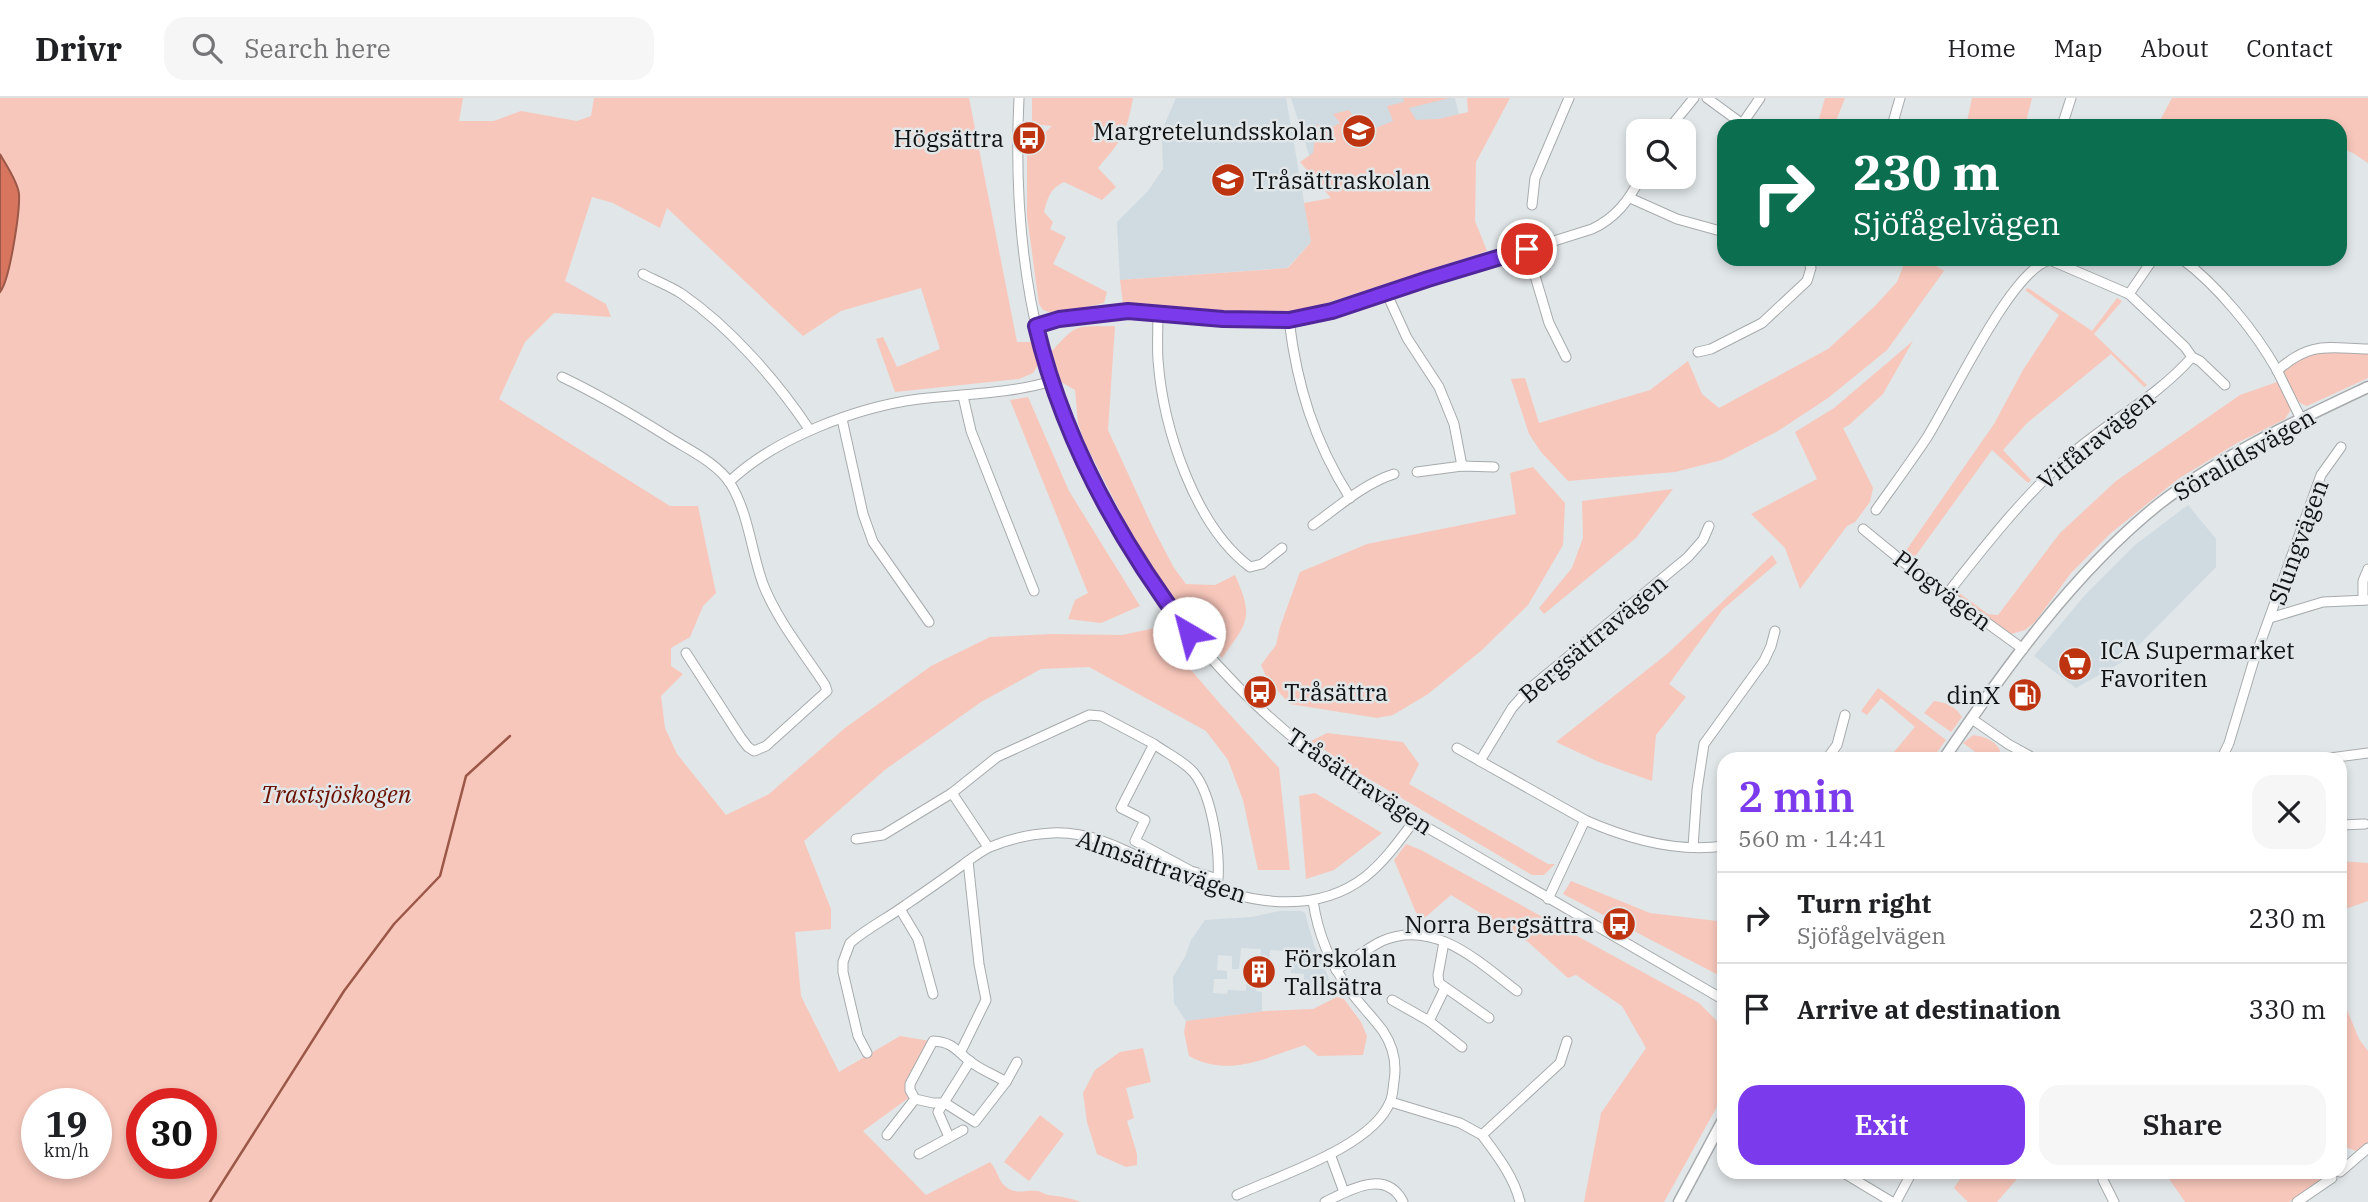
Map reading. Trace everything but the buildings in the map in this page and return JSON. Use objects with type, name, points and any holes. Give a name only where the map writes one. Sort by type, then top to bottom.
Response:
[{"type":"street","name":"Tråsättravägen","points":[[1019,98],[1018,186],[1027,279],[1036,326],[1052,382],[1089,475],[1109,515],[1137,562],[1189,633],[1225,673],[1290,736],[1343,775],[1414,821],[1717,996]]},
{"type":"street","points":[[1532,205],[1535,178],[1569,98]]},
{"type":"street","points":[[1677,119],[1694,98]]},
{"type":"street","points":[[1707,98],[1735,119]]},
{"type":"street","points":[[1747,119],[1760,98]]},
{"type":"street","points":[[1894,119],[1900,98]]},
{"type":"street","points":[[2064,119],[2071,98]]},
{"type":"street","points":[[1036,326],[1059,319],[1128,311],[1223,319],[1289,320],[1332,311],[1600,225],[1615,215],[1635,189]]},
{"type":"street","points":[[1630,198],[1677,219],[1717,230]]},
{"type":"street","points":[[1527,249],[1549,323],[1566,357]]},
{"type":"street","points":[[1698,352],[1711,349],[1762,323],[1807,281],[1810,266]]},
{"type":"street","points":[[1876,510],[1927,438],[2002,308],[2035,266]]},
{"type":"street","points":[[2065,266],[2129,294],[2185,347],[2192,357],[2200,360],[2225,385]]},
{"type":"street","points":[[2129,294],[2148,266]]},
{"type":"street","points":[[2190,266],[2226,302],[2253,335],[2277,371],[2301,419]]},
{"type":"street","points":[[643,274],[681,293],[717,323],[762,369],[809,429]]},
{"type":"street","points":[[1386,292],[1407,338],[1439,387],[1454,424],[1462,466]]},
{"type":"street","points":[[1158,312],[1158,361],[1164,404],[1179,456],[1202,507],[1231,551],[1250,567],[1262,564],[1282,548]]},
{"type":"street","points":[[1289,320],[1299,380],[1311,421],[1325,455],[1350,498]]},
{"type":"street","points":[[2277,371],[2298,355],[2314,348],[2368,349]]},
{"type":"street","name":"Vitfåravägen","points":[[1947,594],[2004,520],[2031,492],[2100,431],[2176,375],[2192,357]]},
{"type":"street","points":[[562,377],[604,397],[698,455],[729,482],[744,514],[759,571],[769,596],[827,691],[766,746],[754,751],[741,738],[686,653]]},
{"type":"street","points":[[729,482],[753,463],[809,429],[869,409],[1033,387],[1052,382]]},
{"type":"street","name":"Söralidsvägen","points":[[1949,752],[2023,649],[2083,575],[2141,519],[2221,462],[2368,387]]},
{"type":"street","points":[[963,396],[971,431],[1034,591]]},
{"type":"street","points":[[842,419],[863,514],[873,542],[929,622]]},
{"type":"street","name":"Slungvägen","points":[[2225,752],[2321,475],[2341,447]]},
{"type":"street","points":[[1417,472],[1462,466],[1494,467]]},
{"type":"street","points":[[1313,525],[1350,498],[1394,474]]},
{"type":"street","name":"Bergsättravägen","points":[[1480,761],[1519,699],[1688,557],[1703,540],[1709,526]]},
{"type":"street","name":"Plogvägen","points":[[1863,529],[2023,649]]},
{"type":"street","points":[[2270,618],[2323,602],[2365,600],[2364,581],[2368,569]]},
{"type":"street","points":[[1693,847],[1704,744],[1764,661],[1774,631]]},
{"type":"street","points":[[856,839],[883,835],[952,793],[997,757],[1089,715],[1101,716],[1154,744],[1195,773],[1213,824],[1219,879],[1192,871],[1135,841],[1145,820],[1121,808],[1154,744]]},
{"type":"street","points":[[1832,752],[1837,745],[1846,715]]},
{"type":"street","points":[[1972,719],[2022,752]]},
{"type":"street","points":[[1457,748],[1585,820],[1644,841],[1693,847],[1717,846]]},
{"type":"street","points":[[2347,756],[2368,753]]},
{"type":"street","points":[[952,793],[988,847]]},
{"type":"street","points":[[1548,899],[1585,820]]},
{"type":"street","name":"Almsättravägen","points":[[867,1054],[858,1036],[843,972],[843,961],[850,943],[988,847],[1022,837],[1050,833],[1087,836],[1122,847],[1170,872],[1215,889],[1267,901],[1313,901],[1345,889],[1366,876],[1414,821]]},
{"type":"street","points":[[2347,825],[2365,824]]},
{"type":"street","points":[[961,1051],[986,1000],[979,964],[968,861]]},
{"type":"street","points":[[1237,1195],[1330,1154],[1367,1132],[1391,1102],[1396,1068],[1391,1045],[1336,970],[1323,943],[1313,901]]},
{"type":"street","points":[[900,909],[918,939],[933,995]]},
{"type":"street","points":[[1336,970],[1386,940],[1428,934],[1469,954],[1517,991]]},
{"type":"street","points":[[1444,942],[1439,983],[1489,1018]]},
{"type":"street","points":[[1429,1021],[1445,988]]},
{"type":"street","points":[[1392,1000],[1429,1021],[1462,1047]]},
{"type":"street","points":[[1006,1082],[970,1061],[961,1051],[933,1041],[910,1084],[910,1090],[915,1099],[945,1103],[975,1122],[1006,1082],[1017,1062]]},
{"type":"street","points":[[1482,1135],[1560,1063],[1567,1041]]},
{"type":"street","points":[[949,1138],[938,1112],[970,1061]]},
{"type":"street","points":[[887,1135],[915,1099]]},
{"type":"street","points":[[1391,1102],[1460,1123],[1482,1135],[1506,1169],[1516,1187],[1520,1202]]},
{"type":"street","points":[[919,1154],[963,1130]]},
{"type":"street","points":[[1679,1202],[1717,1131]]},
{"type":"street","points":[[2347,1166],[2368,1148]]},
{"type":"street","points":[[1330,1154],[1344,1192]]},
{"type":"street","points":[[1855,1179],[1894,1202],[1909,1179]]},
{"type":"street","points":[[2297,1202],[2330,1179]]},
{"type":"street","points":[[2103,1181],[2114,1202]]},
{"type":"street","points":[[1325,1202],[1344,1192],[1381,1183],[1391,1187],[1403,1202]]},
{"type":"shaded area","name":"Tråsättraskolan","points":[[1176,98],[1286,98],[1311,242],[1287,268],[1120,280],[1117,222],[1148,191],[1163,169],[1164,126]]},
{"type":"shaded area","name":"Margretelundsskolan","points":[[1291,98],[1455,98],[1460,119],[1316,177]]},
{"type":"shaded area","points":[[0,154],[18,189],[19,203],[11,260],[0,292]]},
{"type":"shaded area","points":[[2188,505],[2216,539],[2216,567],[2122,662],[2076,688],[2034,656],[2086,594],[2135,545]]},
{"type":"shaded area","points":[[1279,911],[1305,913],[1314,945],[1330,981],[1308,993],[1303,992],[1304,974],[1291,973],[1289,951],[1270,950],[1269,965],[1260,965],[1261,949],[1241,948],[1239,969],[1232,969],[1232,956],[1218,955],[1217,970],[1227,971],[1227,979],[1214,979],[1213,993],[1246,991],[1247,974],[1257,974],[1256,991],[1262,992],[1262,1012],[1186,1021],[1174,1003],[1173,977],[1191,940],[1205,920],[1252,917]]},
{"type":"green space","name":"Trastsjöskogen","points":[[0,98],[463,98],[459,121],[494,121],[521,111],[577,121],[591,116],[594,98],[969,98],[1017,342],[1031,342],[1038,365],[1033,373],[1019,379],[895,392],[876,339],[883,337],[897,367],[940,349],[921,288],[841,311],[803,336],[667,208],[660,228],[613,203],[592,197],[565,281],[606,304],[611,317],[554,313],[525,342],[499,399],[670,506],[698,506],[716,593],[703,606],[690,637],[671,648],[671,666],[683,674],[661,696],[665,728],[677,754],[726,815],[769,794],[845,728],[931,666],[990,637],[1122,635],[1155,628],[1279,768],[1290,870],[1258,870],[1243,800],[1228,760],[1206,731],[1089,667],[1041,669],[981,702],[886,769],[804,841],[831,909],[831,929],[795,932],[801,996],[839,1072],[900,1036],[930,1041],[911,1074],[910,1097],[863,1131],[926,1195],[990,1162],[1009,1189],[1019,1192],[1038,1191],[1081,1202],[0,1202],[0,292],[5,285],[19,192],[0,154]]},
{"type":"green space","points":[[1032,98],[1133,98],[1122,136],[1098,168],[1116,187],[1102,200],[1064,182],[1050,194],[1047,202],[1044,212],[1053,222],[1050,229],[1066,237],[1053,264],[1107,292],[1104,303],[1056,314],[1043,310],[1039,304],[1027,216],[1027,149],[1052,126],[1032,124]]},
{"type":"green space","points":[[1403,98],[1450,98],[1409,108],[1416,120],[1439,119],[1468,112],[1467,98],[1510,98],[1476,162],[1475,221],[1487,251],[1302,311],[1261,313],[1123,304],[1120,280],[1288,268],[1311,242],[1304,203],[1331,198],[1300,162],[1313,153],[1317,124],[1326,130],[1340,123],[1333,114],[1349,110],[1364,133],[1393,121],[1387,106],[1404,102]]},
{"type":"green space","points":[[1825,98],[1845,98],[1837,119],[1819,119]]},
{"type":"green space","points":[[1972,98],[2032,98],[2027,119],[1968,119]]},
{"type":"green space","points":[[2172,98],[2368,98],[2368,163],[2347,151],[2347,119],[2161,119]]},
{"type":"green space","points":[[1903,266],[1936,266],[1944,271],[1887,350],[1828,398],[1778,431],[1722,460],[1675,472],[1568,481],[1541,452],[1529,434],[1511,379],[1525,378],[1539,423],[1650,390],[1688,361],[1702,394],[1719,408],[1828,349],[1897,282]]},
{"type":"green space","points":[[2028,288],[2092,331],[2117,298],[2122,301],[2094,334],[2147,385],[2144,387],[2111,354],[2027,423],[2003,450],[2031,480],[2028,483],[1992,450],[1914,558],[1905,552],[1994,424],[2023,370],[2059,315],[2025,290]]},
{"type":"green space","points":[[1115,326],[1108,430],[1153,528],[1174,568],[1186,584],[1215,585],[1235,575],[1245,601],[1243,627],[1222,658],[1158,579],[1085,443],[1078,423],[1075,390],[1061,382],[1052,351],[1079,328]]},
{"type":"green space","points":[[1913,341],[1883,394],[1843,428],[1873,488],[1870,502],[1855,522],[1847,526],[1800,589],[1785,548],[1751,514],[1817,479],[1795,432],[1834,408]]},
{"type":"green space","points":[[2326,351],[2368,352],[2368,378],[2307,406],[2294,397],[2282,371],[2307,354]]},
{"type":"green space","points":[[2277,382],[2292,408],[2285,419],[2237,443],[2178,479],[2111,533],[2071,573],[2035,622],[2025,630],[2011,634],[1952,591],[1954,589],[1988,614],[1998,615],[2060,533],[2116,481],[2240,395]]},
{"type":"green space","points":[[1028,397],[1069,491],[1140,606],[1101,623],[1068,619],[1075,600],[1088,593],[1010,400]]},
{"type":"green space","points":[[1533,467],[1565,503],[1563,545],[1528,605],[1482,650],[1428,694],[1393,715],[1377,718],[1290,704],[1268,681],[1261,665],[1276,645],[1300,572],[1367,544],[1516,514],[1510,473]]},
{"type":"green space","points":[[1673,489],[1636,538],[1544,614],[1539,608],[1572,568],[1583,538],[1582,501]]},
{"type":"green space","points":[[1772,555],[1777,563],[1723,609],[1669,684],[1686,697],[1656,735],[1652,781],[1599,762],[1556,742],[1667,654]]},
{"type":"green space","points":[[1878,688],[1946,740],[1937,752],[1894,752],[1915,727],[1881,698],[1867,715],[1861,711]]},
{"type":"green space","points":[[1934,701],[1950,706],[1962,717],[1951,732],[1924,713]]},
{"type":"green space","points":[[1327,733],[1403,742],[1419,764],[1409,784],[1548,864],[1555,864],[1544,875],[1532,875],[1364,776],[1311,741]]},
{"type":"green space","points":[[1973,735],[1983,737],[1993,742],[2000,752],[1975,752],[1963,743]]},
{"type":"green space","points":[[1315,793],[1382,833],[1334,870],[1306,879],[1299,796]]},
{"type":"green space","points":[[1406,844],[1421,850],[1699,1003],[1717,1021],[1717,1107],[1664,1202],[1584,1202],[1601,1113],[1646,1048],[1622,1006],[1576,975],[1568,978],[1528,942],[1451,895],[1420,922],[1394,860]]},
{"type":"green space","points":[[2347,862],[2368,863],[2368,901],[2347,908]]},
{"type":"green space","points":[[1571,881],[1650,913],[1717,921],[1717,974],[1563,894]]},
{"type":"green space","points":[[1337,997],[1344,999],[1361,1022],[1367,1036],[1363,1055],[1318,1056],[1305,1045],[1261,1060],[1232,1066],[1204,1062],[1189,1056],[1184,1032],[1186,1021],[1266,1011],[1313,1009]]},
{"type":"green space","points":[[2347,1010],[2359,1039],[2368,1051],[2368,1143],[2359,1152],[2347,1148]]},
{"type":"green space","points":[[1143,1048],[1151,1082],[1126,1088],[1134,1118],[1127,1121],[1137,1154],[1137,1165],[1126,1167],[1097,1154],[1087,1122],[1083,1093],[1095,1070],[1120,1052]]},
{"type":"green space","points":[[1040,1115],[1064,1134],[1029,1181],[1004,1162]]},
{"type":"green space","points":[[1960,1179],[2017,1179],[1997,1202],[1968,1202],[1954,1188]]},
{"type":"green space","points":[[2169,1179],[2322,1179],[2289,1202],[2185,1202]]},
{"type":"waterway","points":[[210,1202],[344,991],[394,924],[440,876],[466,776],[510,736]]},
{"type":"place","name":"Margretelundsskolan","points":[[1359,131]]},
{"type":"place","name":"Högsättra","points":[[1029,138]]},
{"type":"place","name":"Tråsättraskolan","points":[[1228,180]]},
{"type":"place","name":"ICA Supermarket Favoriten","points":[[2075,664]]},
{"type":"place","name":"Tråsättra","points":[[1260,692]]},
{"type":"place","name":"dinX","points":[[2025,695]]},
{"type":"place","name":"Norra Bergsättra","points":[[1619,924]]},
{"type":"place","name":"Förskolan Tallsätra","points":[[1259,972]]},
{"type":"route","points":[[1189,633],[1137,562],[1089,475],[1052,382],[1036,326],[1059,319],[1128,311],[1223,319],[1289,320],[1332,311],[1527,249]]}]
